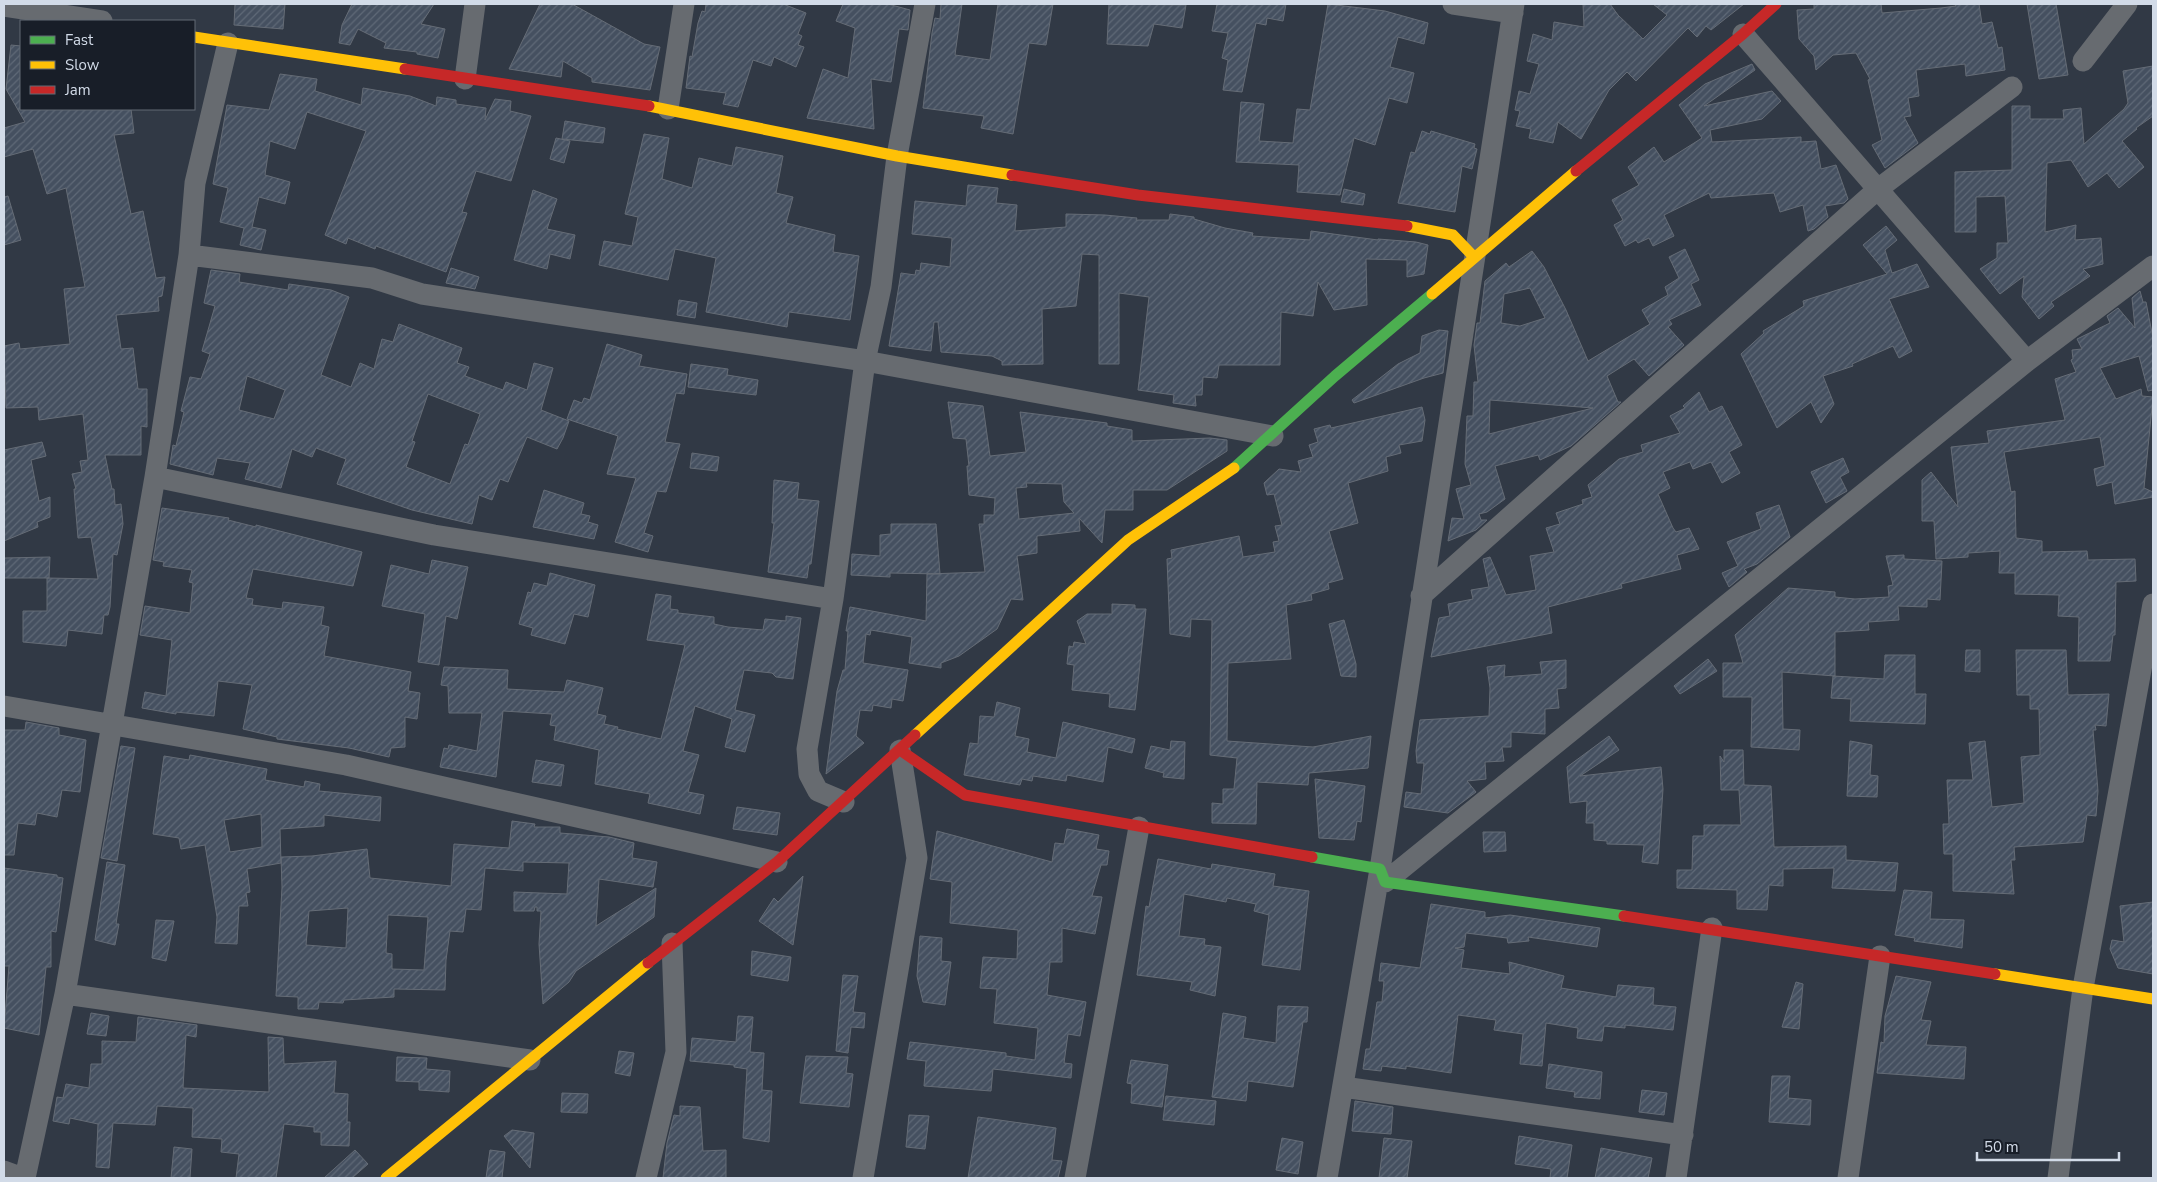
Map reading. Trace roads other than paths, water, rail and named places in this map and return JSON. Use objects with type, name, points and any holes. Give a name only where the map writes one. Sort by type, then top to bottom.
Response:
[{"type":"street","points":[[465,79],[476,4]]},
{"type":"street","points":[[668,109],[684,4]]},
{"type":"street","points":[[844,802],[818,791],[809,774],[807,749],[833,599],[865,361],[881,287],[897,156],[925,4]]},
{"type":"street","points":[[1327,1178],[1383,875],[1421,596],[1513,8],[1453,4]]},
{"type":"street","points":[[386,1178],[672,943],[777,862],[1128,540],[1244,461],[1273,436],[1335,376],[1660,100],[1743,34],[1776,4]]},
{"type":"street","points":[[2083,61],[2127,4]]},
{"type":"street","points":[[4,6],[95,20]]},
{"type":"street","points":[[1743,34],[2027,361]]},
{"type":"street","points":[[195,37],[668,109],[897,156],[1138,195],[1419,227],[1453,235],[1474,257]]},
{"type":"street","points":[[4,1170],[24,1178],[65,994],[155,477],[189,255],[195,183],[228,43]]},
{"type":"street","points":[[1421,596],[1878,190],[2012,87]]},
{"type":"street","points":[[189,255],[372,278],[422,294],[865,361],[1273,436]]},
{"type":"street","points":[[1383,875],[2027,361],[2153,266]]},
{"type":"street","points":[[155,477],[434,535],[833,599]]},
{"type":"street","points":[[2058,1178],[2083,988],[2153,604]]},
{"type":"street","points":[[4,706],[113,723],[346,765],[777,862]]},
{"type":"street","points":[[900,750],[964,795],[1383,875],[2153,999]]},
{"type":"street","points":[[862,1178],[917,858],[900,750]]},
{"type":"street","points":[[1075,1178],[1139,827]]},
{"type":"street","points":[[1676,1178],[1712,928]]},
{"type":"street","points":[[646,1178],[676,1052],[672,943]]},
{"type":"street","points":[[1848,1178],[1880,956]]},
{"type":"street","points":[[65,994],[530,1060]]},
{"type":"street","points":[[1343,1087],[1683,1135]]}]
